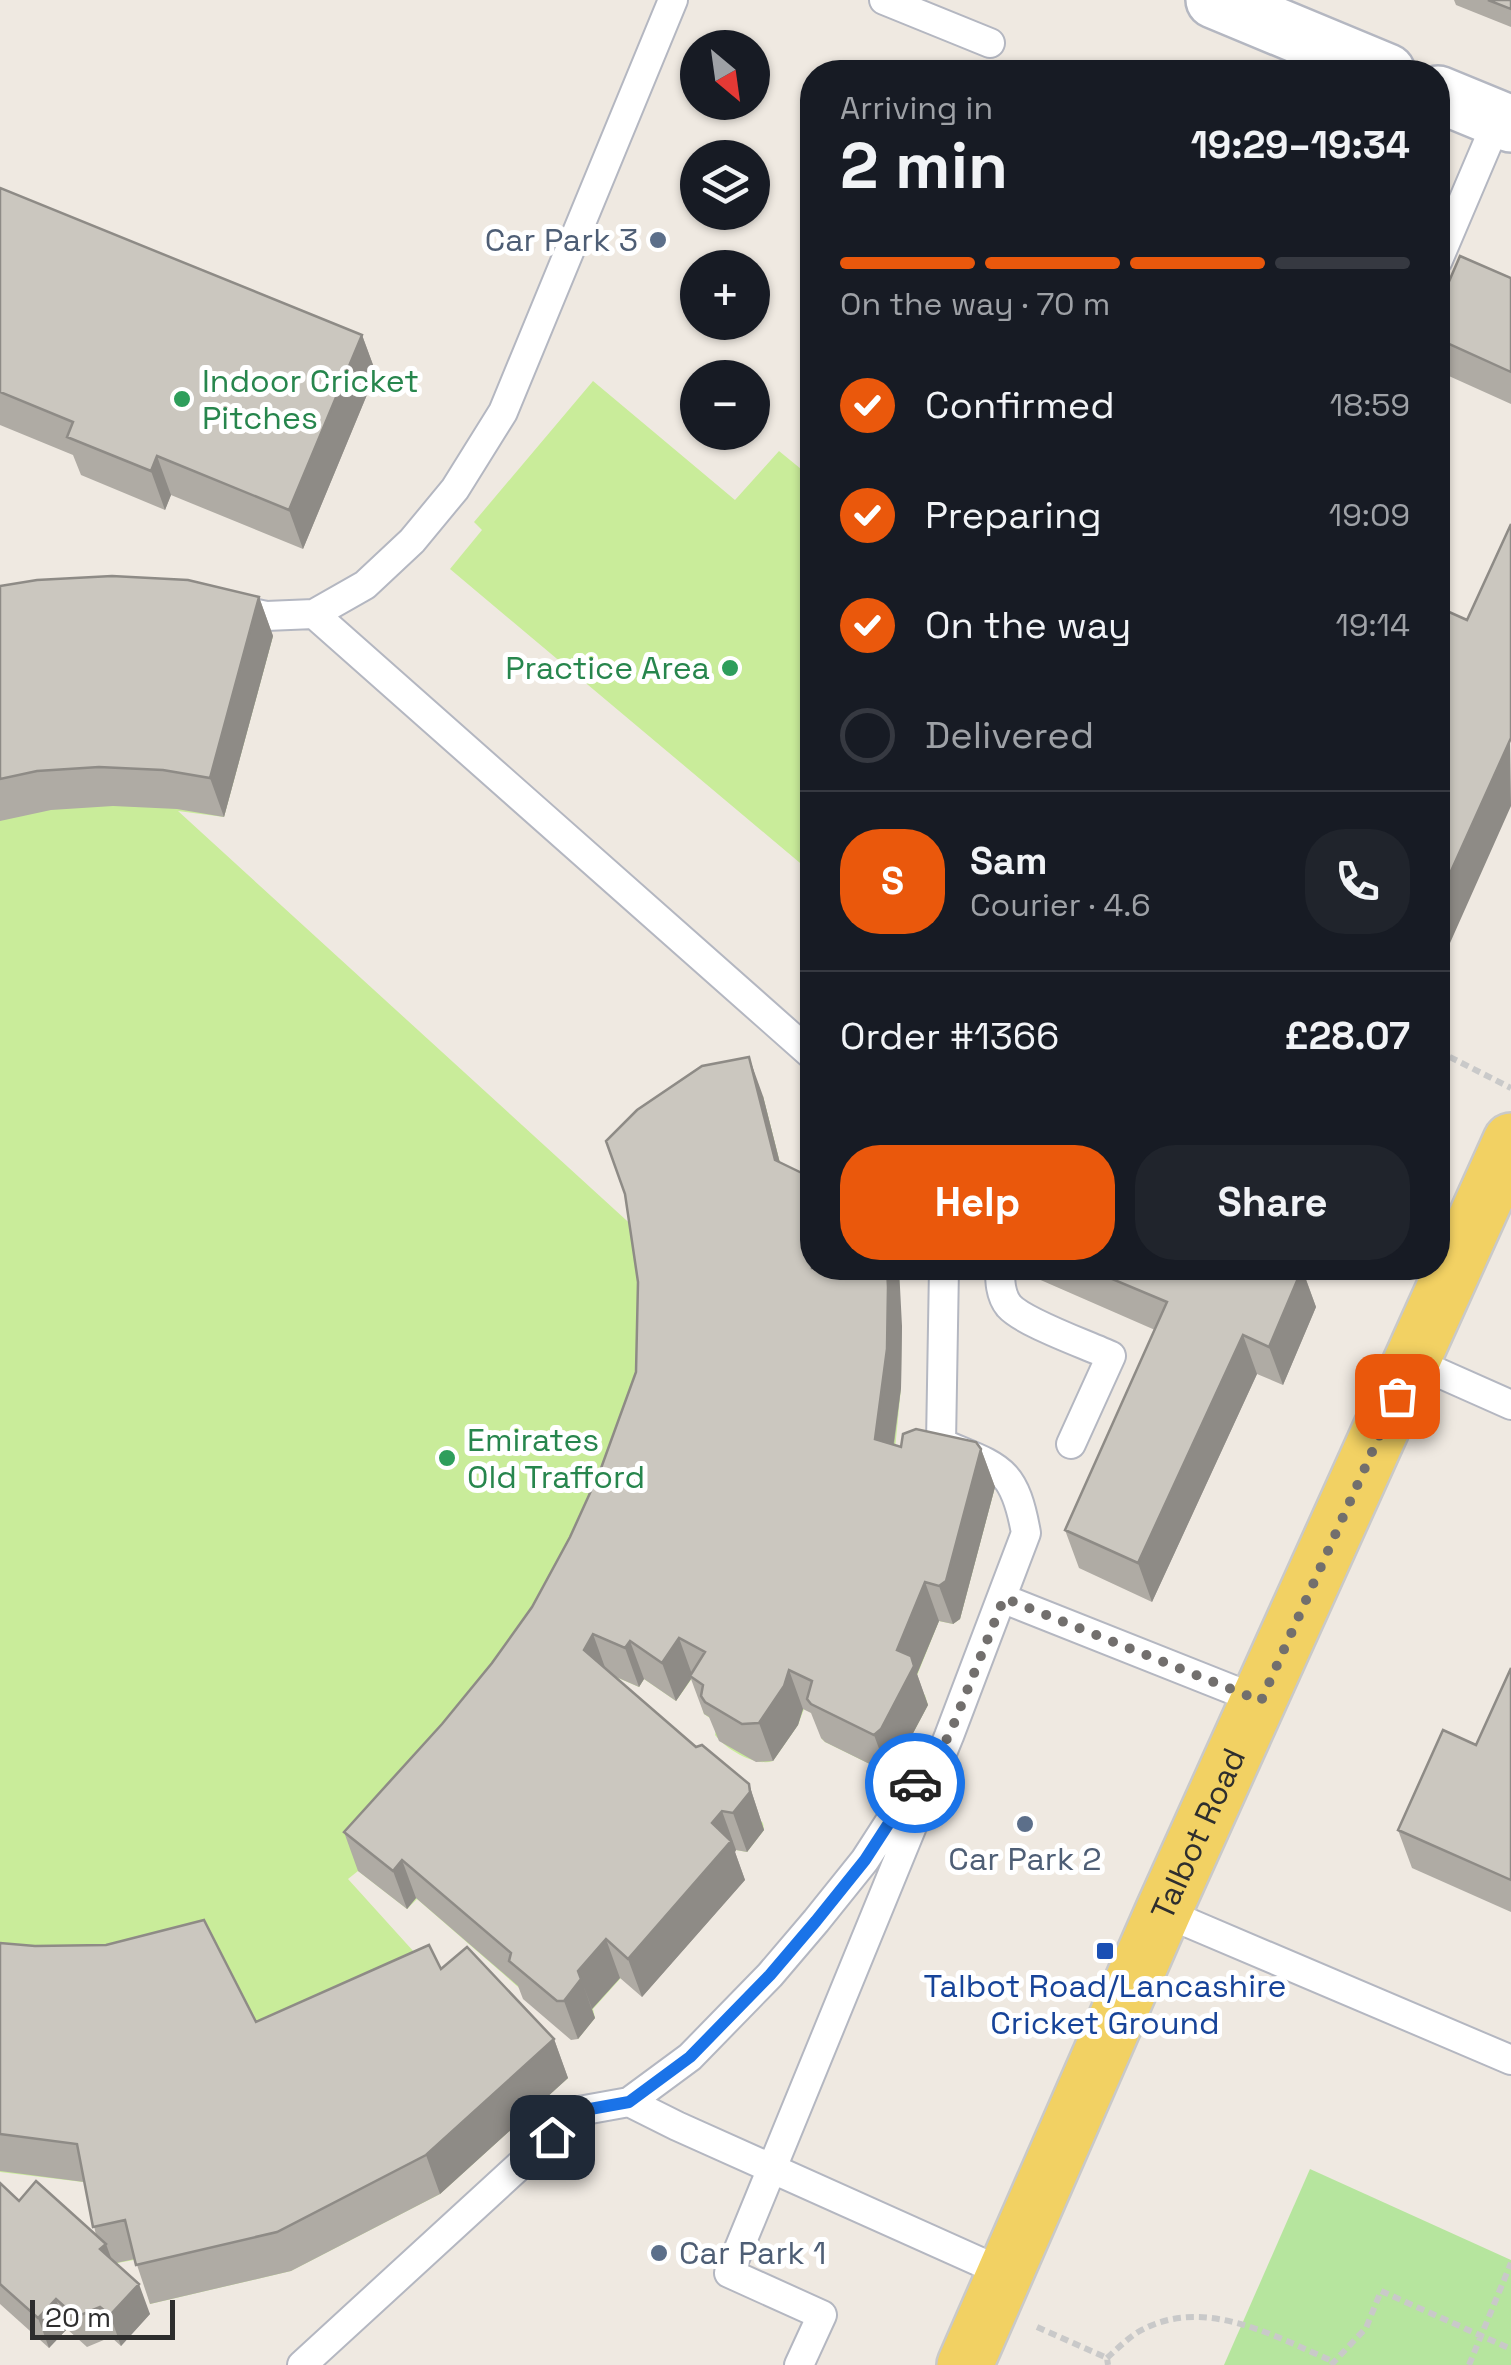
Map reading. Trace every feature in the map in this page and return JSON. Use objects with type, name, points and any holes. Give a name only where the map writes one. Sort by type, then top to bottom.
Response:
[{"type":"main road","name":"Talbot Road","points":[[1450,1277],[1511,1140]]},
{"type":"main road","name":"Talbot Road","points":[[965,2365],[1449,1280]]},
{"type":"street","points":[[1214,0],[1358,60]]},
{"type":"street","points":[[1450,99],[1505,122]]},
{"type":"lane","points":[[209,604],[266,616],[314,614],[365,584],[412,541],[455,489],[503,412],[673,0]]},
{"type":"lane","points":[[884,0],[990,43]]},
{"type":"lane","points":[[1450,235],[1505,122]]},
{"type":"lane","points":[[314,614],[800,1037]]},
{"type":"lane","points":[[799,2365],[822,2315],[728,2273],[949,1736],[1026,1533],[1020,1498],[1000,1468],[941,1442],[944,1280]]},
{"type":"lane","points":[[1001,1280],[1008,1305],[1022,1315],[1111,1356],[1071,1444]]},
{"type":"lane","points":[[1412,1362],[1511,1404]]},
{"type":"lane","points":[[1004,1598],[1261,1701]]},
{"type":"lane","points":[[302,2365],[579,2111],[629,2102],[690,2057],[770,1975],[865,1860],[949,1736]]},
{"type":"lane","points":[[1164,1912],[1511,2060]]},
{"type":"lane","points":[[629,2102],[770,2167],[999,2290]]},
{"type":"path","points":[[1450,1057],[1511,1088]]},
{"type":"path","points":[[1469,2365],[1511,2263]]},
{"type":"path","points":[[999,2290],[1108,2361],[1137,2332],[1168,2320],[1205,2317],[1243,2323],[1331,2363],[1366,2328],[1381,2291],[1511,2350]]},
{"type":"green space","name":"Practice Area","points":[[593,381],[735,500],[779,451],[800,468],[800,863],[450,569],[482,530],[474,522]]},
{"type":"green space","name":"Emirates Old Trafford","points":[[202,619],[273,636],[224,817],[178,811],[637,1230],[716,1104],[763,1096],[800,1231],[800,1280],[899,1280],[901,1388],[895,1449],[930,1467],[990,1481],[995,1487],[960,1619],[953,1624],[939,1621],[912,1688],[925,1695],[928,1705],[888,1773],[825,1742],[821,1738],[826,1720],[804,1709],[798,1725],[773,1761],[750,1759],[733,1751],[715,1735],[717,1723],[704,1714],[693,1677],[676,1701],[644,1679],[639,1687],[607,1673],[763,1823],[764,1830],[747,1852],[736,1850],[593,2009],[595,2018],[578,2039],[417,1899],[407,1909],[358,1871],[348,1879],[443,1984],[481,1986],[568,2078],[440,2194],[291,2271],[150,2304],[139,2259],[107,2265],[91,2183],[0,2172],[0,626]]},
{"type":"green space","points":[[1310,2169],[1511,2260],[1511,2365],[1224,2365]]},
{"type":"building","points":[[1488,0],[1511,0],[1511,9]]},
{"type":"building","name":"Indoor Cricket Pitches","points":[[0,188],[362,335],[289,510],[157,456],[151,471],[67,437],[73,422],[0,392]]},
{"type":"building","points":[[1460,256],[1511,278],[1511,372],[1450,344],[1450,279]]},
{"type":"building","points":[[1511,524],[1511,738],[1450,873],[1450,612],[1467,620]]},
{"type":"building","points":[[112,576],[188,580],[259,597],[210,778],[163,770],[99,767],[37,771],[0,779],[0,586]]},
{"type":"building","points":[[749,1057],[775,1160],[800,1172],[800,1280],[888,1280],[887,1349],[875,1439],[901,1447],[903,1434],[916,1429],[976,1442],[981,1449],[946,1581],[939,1586],[925,1582],[897,1650],[911,1656],[914,1666],[881,1729],[874,1735],[811,1704],[807,1699],[812,1681],[789,1670],[784,1686],[759,1723],[742,1724],[705,1702],[701,1696],[703,1685],[690,1676],[705,1652],[679,1638],[662,1663],[630,1641],[625,1648],[593,1634],[584,1650],[696,1747],[702,1745],[749,1784],[750,1792],[733,1813],[722,1811],[712,1823],[731,1841],[628,1959],[606,1939],[578,1971],[581,1979],[564,2001],[557,2001],[509,1961],[511,1953],[402,1860],[393,1871],[344,1832],[492,1663],[532,1607],[570,1537],[600,1471],[636,1372],[638,1282],[625,1194],[606,1141],[637,1110],[702,1066]]},
{"type":"building","points":[[1115,1280],[1297,1280],[1269,1347],[1243,1335],[1138,1563],[1065,1530],[1167,1302]]},
{"type":"building","points":[[1511,1668],[1511,1880],[1398,1830],[1443,1730],[1476,1745]]},
{"type":"building","points":[[204,1920],[256,2022],[429,1945],[441,1969],[467,1947],[554,2039],[426,2155],[277,2232],[136,2265],[125,2220],[93,2227],[77,2144],[0,2134],[0,1943],[106,1945]]},
{"type":"building","points":[[36,2181],[106,2244],[100,2249],[139,2284],[110,2315],[100,2307],[76,2317],[56,2299],[38,2318],[0,2284],[0,2183],[19,2201]]},
{"type":"way so far","points":[[915,1783],[949,1736],[1004,1598],[1261,1701],[1397,1396]]},
{"type":"place","name":"Car Park 3","points":[[658,240]]},
{"type":"place","name":"Indoor Cricket Pitches","points":[[182,399]]},
{"type":"place","name":"Practice Area","points":[[730,668]]},
{"type":"place","name":"Emirates Old Trafford","points":[[447,1458]]},
{"type":"place","name":"Car Park 2","points":[[1025,1824]]},
{"type":"place","name":"Talbot Road/Lancashire Cricket Ground","points":[[1105,1951]]},
{"type":"place","name":"Car Park 1","points":[[659,2253]]},
{"type":"route","points":[[552,2137],[579,2111],[629,2102],[690,2057],[816,1921],[865,1860],[915,1783]]}]
